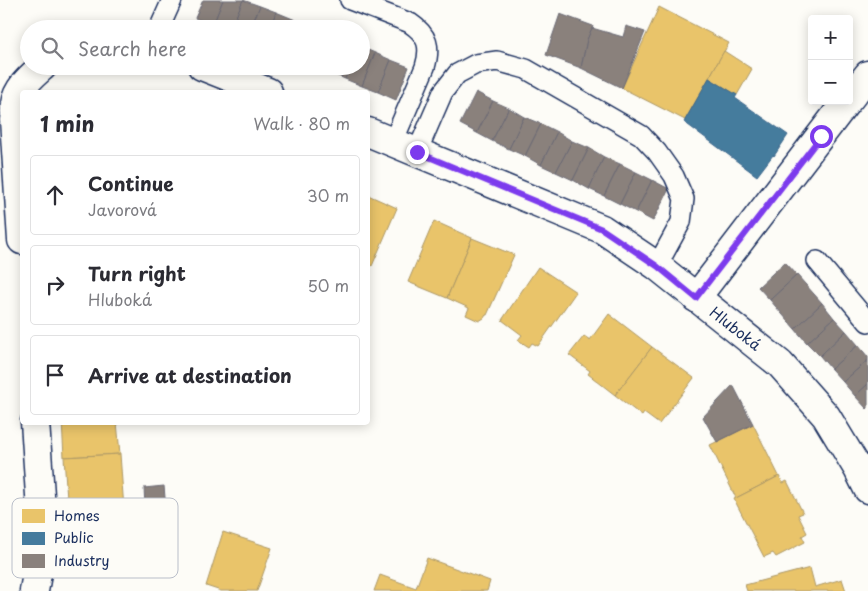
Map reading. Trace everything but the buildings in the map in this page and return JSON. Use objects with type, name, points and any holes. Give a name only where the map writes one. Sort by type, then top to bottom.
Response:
[{"type":"street","points":[[20,208],[15,103],[20,90],[33,75]]},
{"type":"street","points":[[225,75],[263,90]]},
{"type":"street","points":[[853,94],[868,75]]},
{"type":"street","points":[[696,298],[844,105]]},
{"type":"street","name":"Hluboká","points":[[370,133],[602,229],[657,266],[780,364],[826,416],[858,469],[868,490]]},
{"type":"street","points":[[35,425],[40,498]]},
{"type":"street","points":[[34,591],[36,578]]},
{"type":"lane","points":[[163,20],[172,0]]},
{"type":"lane","points":[[350,0],[410,23],[419,29],[429,47],[405,147]]},
{"type":"lane","points":[[405,147],[457,74],[476,64],[497,61],[526,69],[641,135],[657,152],[674,176],[684,200],[681,222],[657,266]]},
{"type":"lane","points":[[817,261],[868,322]]},
{"type":"route","points":[[417,152],[602,229],[657,266],[696,298],[821,136]]}]
